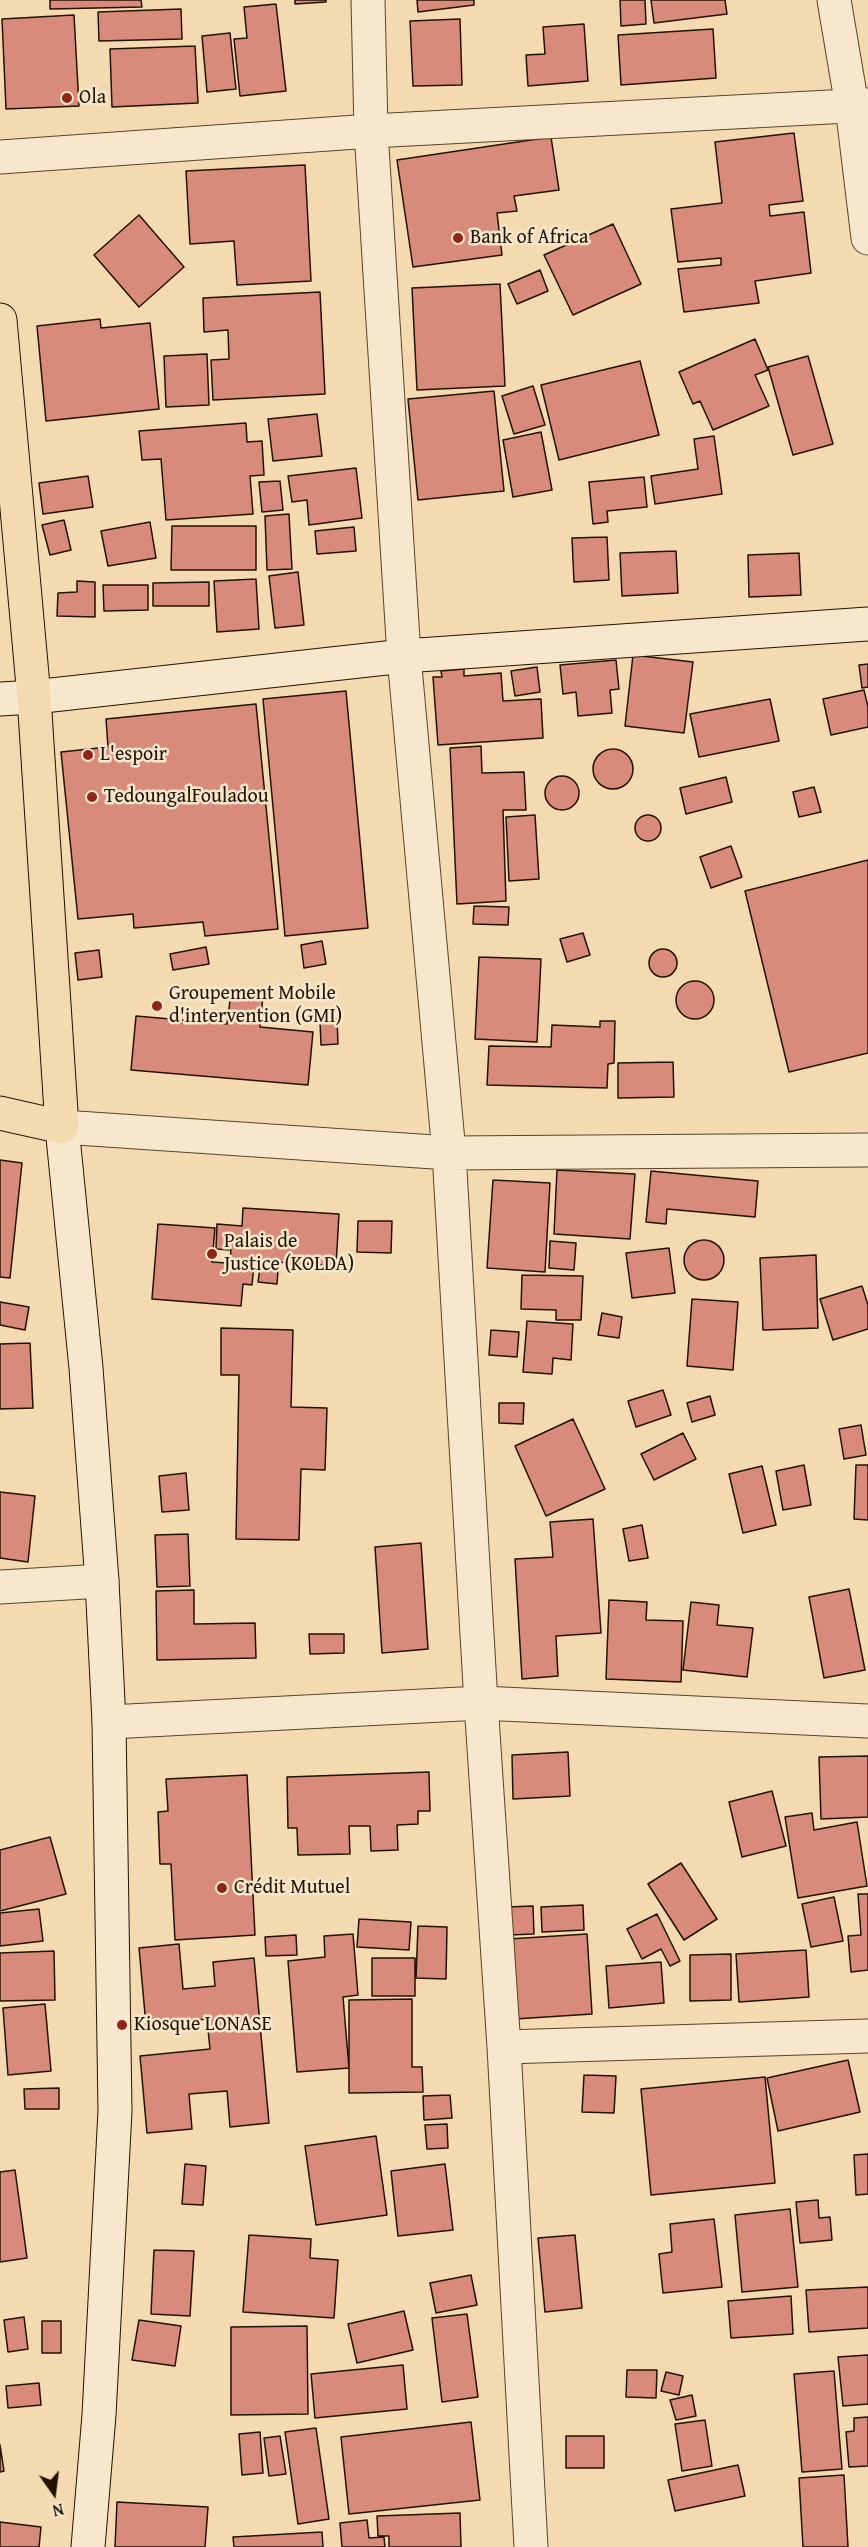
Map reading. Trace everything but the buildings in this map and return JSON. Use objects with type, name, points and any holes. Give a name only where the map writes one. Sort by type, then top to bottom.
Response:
[{"type":"main road","points":[[0,320],[34,697],[62,1127],[0,1113]]},
{"type":"street","points":[[368,0],[371,131],[404,656],[449,1153],[481,1703],[504,2047],[531,2547]]},
{"type":"street","points":[[834,0],[860,105],[868,238]]},
{"type":"street","points":[[0,157],[371,131],[860,105]]},
{"type":"street","points":[[0,699],[404,656],[868,624]]},
{"type":"street","points":[[88,2547],[99,2415],[115,2111],[109,1722],[102,1581],[86,1368],[62,1127],[449,1153],[868,1150]]},
{"type":"street","points":[[0,1587],[102,1581]]},
{"type":"street","points":[[109,1722],[481,1703],[868,1721]]},
{"type":"street","points":[[504,2047],[868,2036]]},
{"type":"place","name":"Ola","points":[[67,98]]},
{"type":"place","name":"Bank of Africa","points":[[458,238]]},
{"type":"place","name":"L'espoir","points":[[88,755]]},
{"type":"place","name":"TedoungalFouladou","points":[[92,797]]},
{"type":"place","name":"Groupement Mobile d'intervention (GMI)","points":[[157,1006]]},
{"type":"place","name":"Palais de Justice (KOLDA)","points":[[212,1254]]},
{"type":"place","name":"Crédit Mutuel","points":[[222,1888]]},
{"type":"place","name":"Kiosque LONASE","points":[[122,2025]]}]
